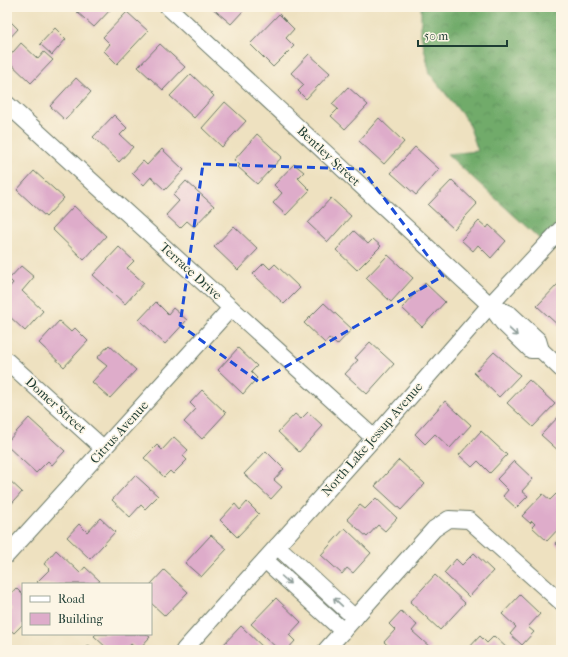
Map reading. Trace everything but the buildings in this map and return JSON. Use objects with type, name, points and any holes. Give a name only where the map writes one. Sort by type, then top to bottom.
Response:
[{"type":"street","name":"Bentley Street","points":[[168,7],[490,305],[503,323],[531,350],[541,350],[561,369]]},
{"type":"street","name":"Terrace Drive","points":[[7,104],[374,438]]},
{"type":"street","name":"North Lake Jessup Avenue","points":[[184,650],[374,438],[490,305],[561,229]]},
{"type":"street","name":"Citrus Avenue","points":[[7,556],[231,308]]},
{"type":"street","name":"Domer Street","points":[[7,361],[104,449]]},
{"type":"street","points":[[326,650],[434,529],[449,519],[469,520],[561,602]]},
{"type":"street","points":[[277,546],[355,618]]},
{"type":"street","points":[[265,560],[343,631]]},
{"type":"street","points":[[308,599],[320,585]]},
{"type":"highlighted area","points":[[203,164],[362,169],[443,276],[259,382],[180,325]]},
{"type":"green space","points":[[421,7],[561,7],[561,220],[542,241],[447,154],[478,151],[468,122],[430,74],[421,35]]}]
